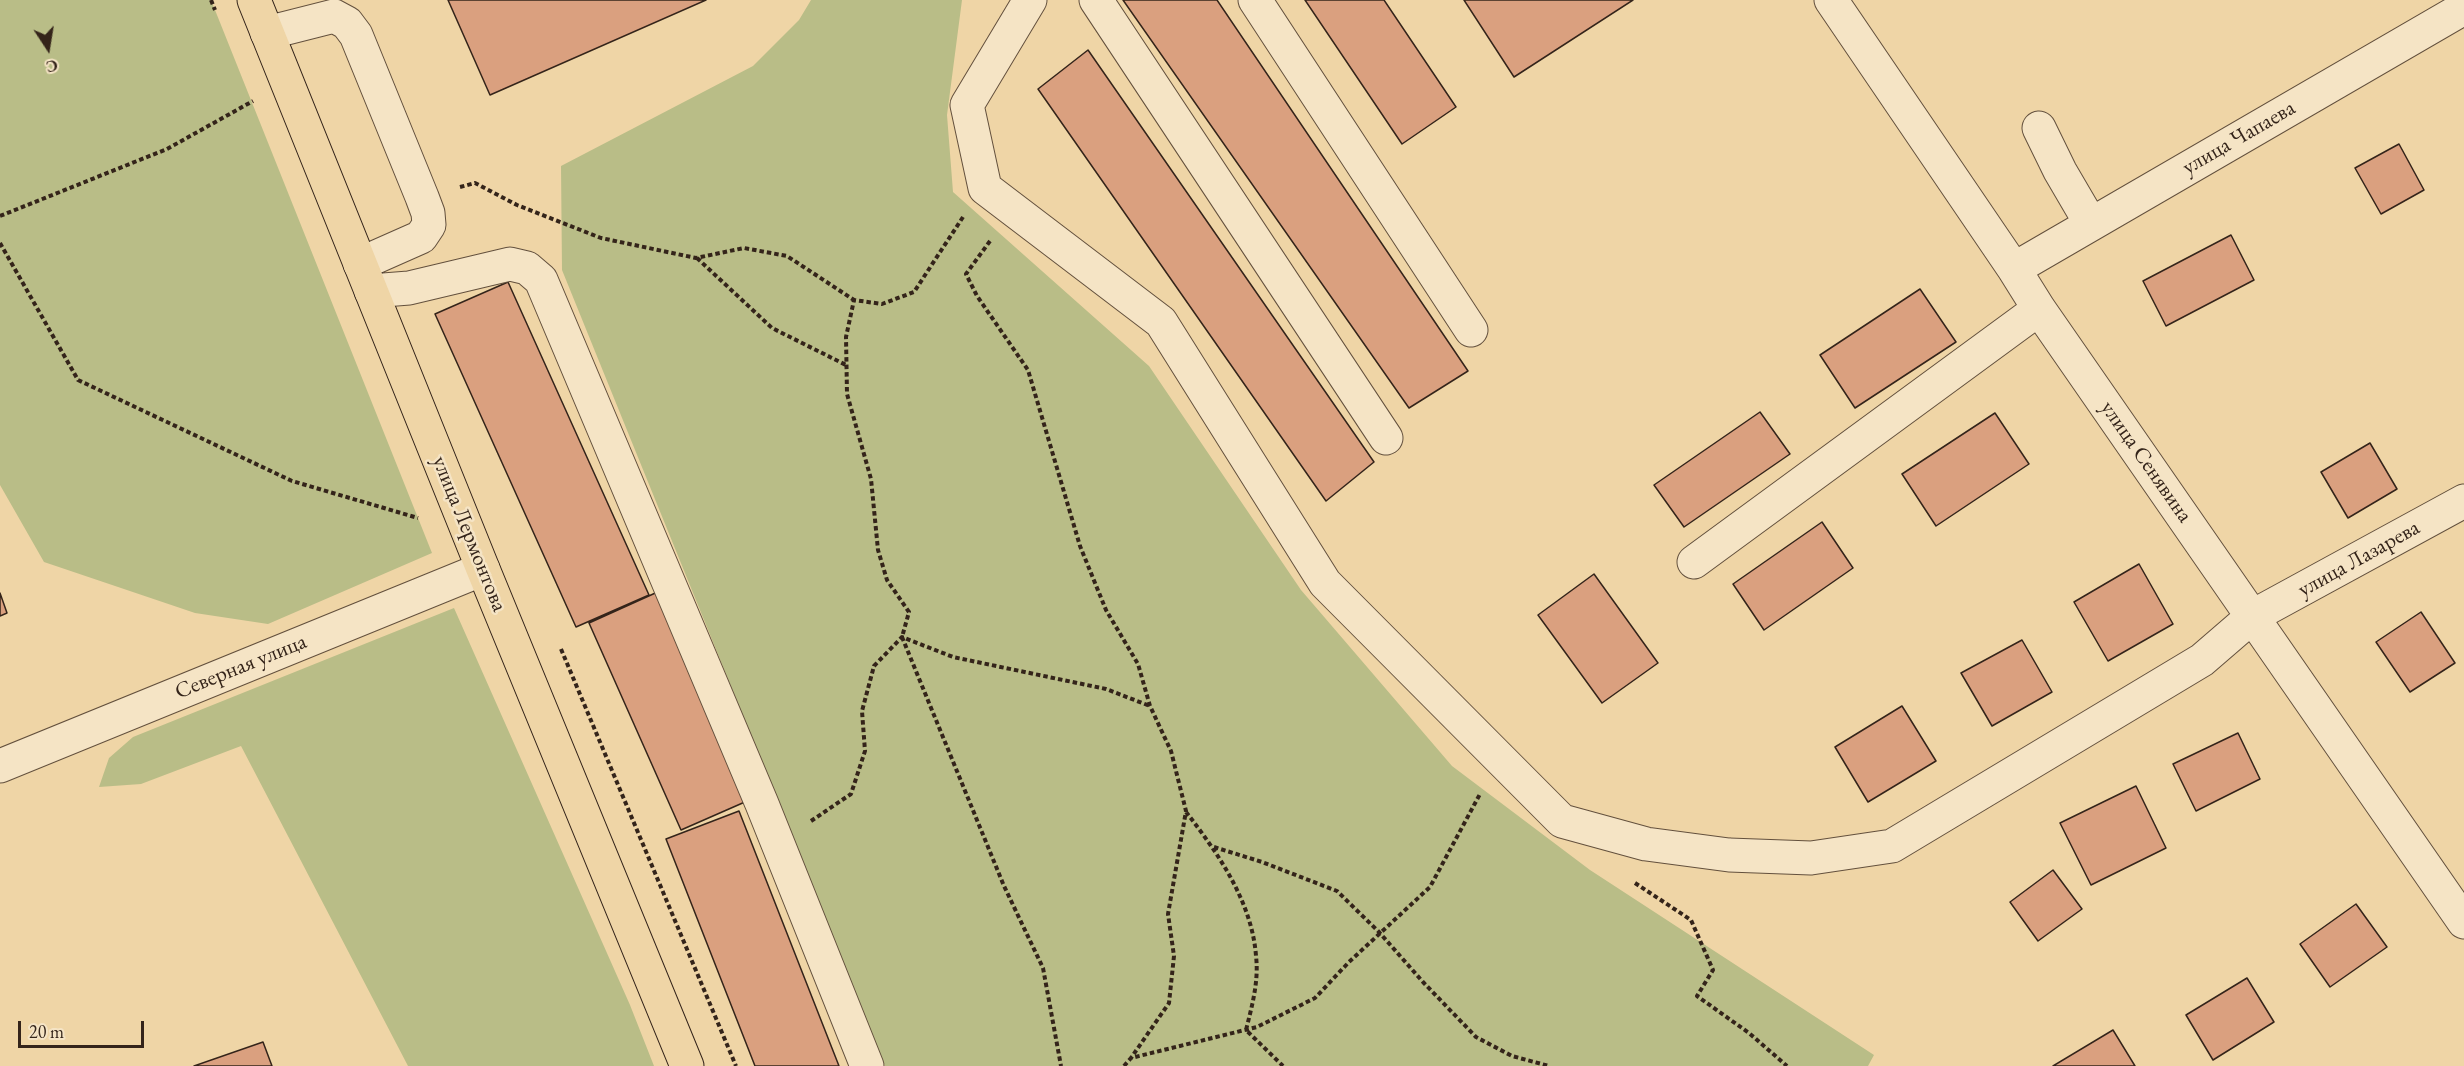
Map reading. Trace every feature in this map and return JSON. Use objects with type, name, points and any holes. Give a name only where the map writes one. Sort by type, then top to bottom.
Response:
[{"type":"main road","name":"улица Лермонтова","points":[[254,0],[483,569],[687,1066]]},
{"type":"street","points":[[1030,0],[967,105],[984,188],[1161,322],[1325,583],[1562,821],[1626,839]]},
{"type":"street","points":[[1096,0],[1386,438]]},
{"type":"street","points":[[1255,0],[1471,330]]},
{"type":"street","name":"улица Сенявина","points":[[1831,0],[2039,309],[2464,922]]},
{"type":"street","name":"улица Чапаева","points":[[2014,269],[2464,8]]},
{"type":"street","points":[[267,33],[334,16],[347,23],[356,35],[422,197],[428,213],[429,225],[422,237],[366,278]]},
{"type":"street","points":[[2039,128],[2060,171],[2091,224]]},
{"type":"street","points":[[366,278],[409,288],[510,264],[527,268],[541,280],[778,844],[867,1066]]},
{"type":"street","points":[[1694,562],[2039,309]]},
{"type":"street","name":"улица Лазарева","points":[[1626,839],[1646,844],[1730,855],[1810,858],[1892,846],[2202,660],[2253,616],[2464,501]]},
{"type":"street","name":"Северная улица","points":[[0,766],[483,569]]},
{"type":"path","points":[[0,216],[167,149],[251,102],[288,85]]},
{"type":"path","points":[[422,197],[475,183],[518,205],[601,238],[696,258],[744,248],[787,256],[854,300],[882,304],[914,292],[941,248],[984,188]]},
{"type":"path","points":[[1014,210],[966,274],[977,296],[1028,370],[1080,546],[1106,610],[1138,664],[1150,706],[1171,751],[1186,812],[1168,914],[1174,956],[1169,1003],[1124,1066]]},
{"type":"path","points":[[0,243],[78,380],[292,481],[418,518]]},
{"type":"path","points":[[696,258],[772,328],[846,365]]},
{"type":"path","points":[[778,844],[851,794],[865,751],[862,711],[874,666],[902,637],[909,612],[887,580],[878,550],[871,479],[847,394],[846,337],[854,300]]},
{"type":"path","points":[[902,637],[953,657],[1106,689],[1150,706]]},
{"type":"path","points":[[902,637],[1004,886],[1043,968],[1061,1066]]},
{"type":"path","points":[[1131,1058],[1257,1027],[1315,998],[1379,932],[1430,887],[1500,758]]},
{"type":"path","points":[[1186,812],[1214,847],[1247,911],[1257,957],[1254,1000],[1245,1030]]},
{"type":"path","points":[[1626,839],[1633,881],[1691,920],[1713,970],[1697,996],[1749,1033],[1786,1066]]},
{"type":"path","points":[[1214,847],[1262,862],[1337,891],[1379,932],[1476,1037],[1512,1056],[1549,1066]]},
{"type":"path","points":[[1245,1030],[1283,1066]]},
{"type":"green space","points":[[0,0],[211,0],[432,553],[268,624],[195,613],[44,562],[0,485]]},
{"type":"green space","points":[[811,0],[962,0],[947,115],[953,192],[1149,366],[1301,590],[1452,766],[1590,870],[1874,1055],[1868,1066],[885,1066],[562,270],[561,166],[753,66],[799,20]]},
{"type":"green space","points":[[454,608],[630,1005],[654,1066],[408,1066],[241,746],[141,784],[99,787],[109,758],[133,737]]},
{"type":"building","points":[[448,0],[706,0],[490,95]]},
{"type":"building","points":[[1123,0],[1217,0],[1468,371],[1409,408]]},
{"type":"building","points":[[1305,0],[1384,0],[1456,107],[1402,144]]},
{"type":"building","points":[[1464,0],[1633,0],[1514,77]]},
{"type":"building","points":[[1088,50],[1374,462],[1326,501],[1038,89]]},
{"type":"building","points":[[2399,144],[2424,190],[2381,214],[2355,168]]},
{"type":"building","points":[[2231,235],[2254,280],[2166,326],[2143,281]]},
{"type":"building","points":[[508,282],[649,595],[576,627],[435,314]]},
{"type":"building","points":[[1920,289],[1956,342],[1855,408],[1820,355]]},
{"type":"building","points":[[1760,412],[1790,454],[1684,527],[1654,485]]},
{"type":"building","points":[[1995,413],[2029,464],[1936,526],[1902,474]]},
{"type":"building","points":[[2370,443],[2397,489],[2348,518],[2321,472]]},
{"type":"building","points":[[1822,522],[1853,568],[1764,630],[1733,584]]},
{"type":"building","points":[[2139,564],[2173,624],[2108,661],[2074,602]]},
{"type":"building","points":[[1594,574],[1658,663],[1602,703],[1538,615]]},
{"type":"building","points":[[662,590],[754,798],[681,830],[589,623]]},
{"type":"building","points":[[0,593],[7,613],[0,616]]},
{"type":"building","points":[[2421,612],[2455,663],[2410,692],[2376,642]]},
{"type":"building","points":[[2022,640],[2052,692],[1992,726],[1961,673]]},
{"type":"building","points":[[1902,706],[1936,761],[1868,802],[1835,747]]},
{"type":"building","points":[[2238,733],[2260,779],[2196,811],[2173,764]]},
{"type":"building","points":[[2136,786],[2166,848],[2091,885],[2060,823]]},
{"type":"building","points":[[739,811],[839,1066],[755,1066],[666,839]]},
{"type":"building","points":[[2053,870],[2082,909],[2038,941],[2010,902]]},
{"type":"building","points":[[2356,904],[2387,947],[2330,987],[2300,944]]},
{"type":"building","points":[[2247,978],[2274,1022],[2213,1060],[2186,1015]]},
{"type":"building","points":[[2113,1030],[2135,1066],[2053,1066]]},
{"type":"building","points":[[263,1042],[272,1066],[194,1066]]}]
